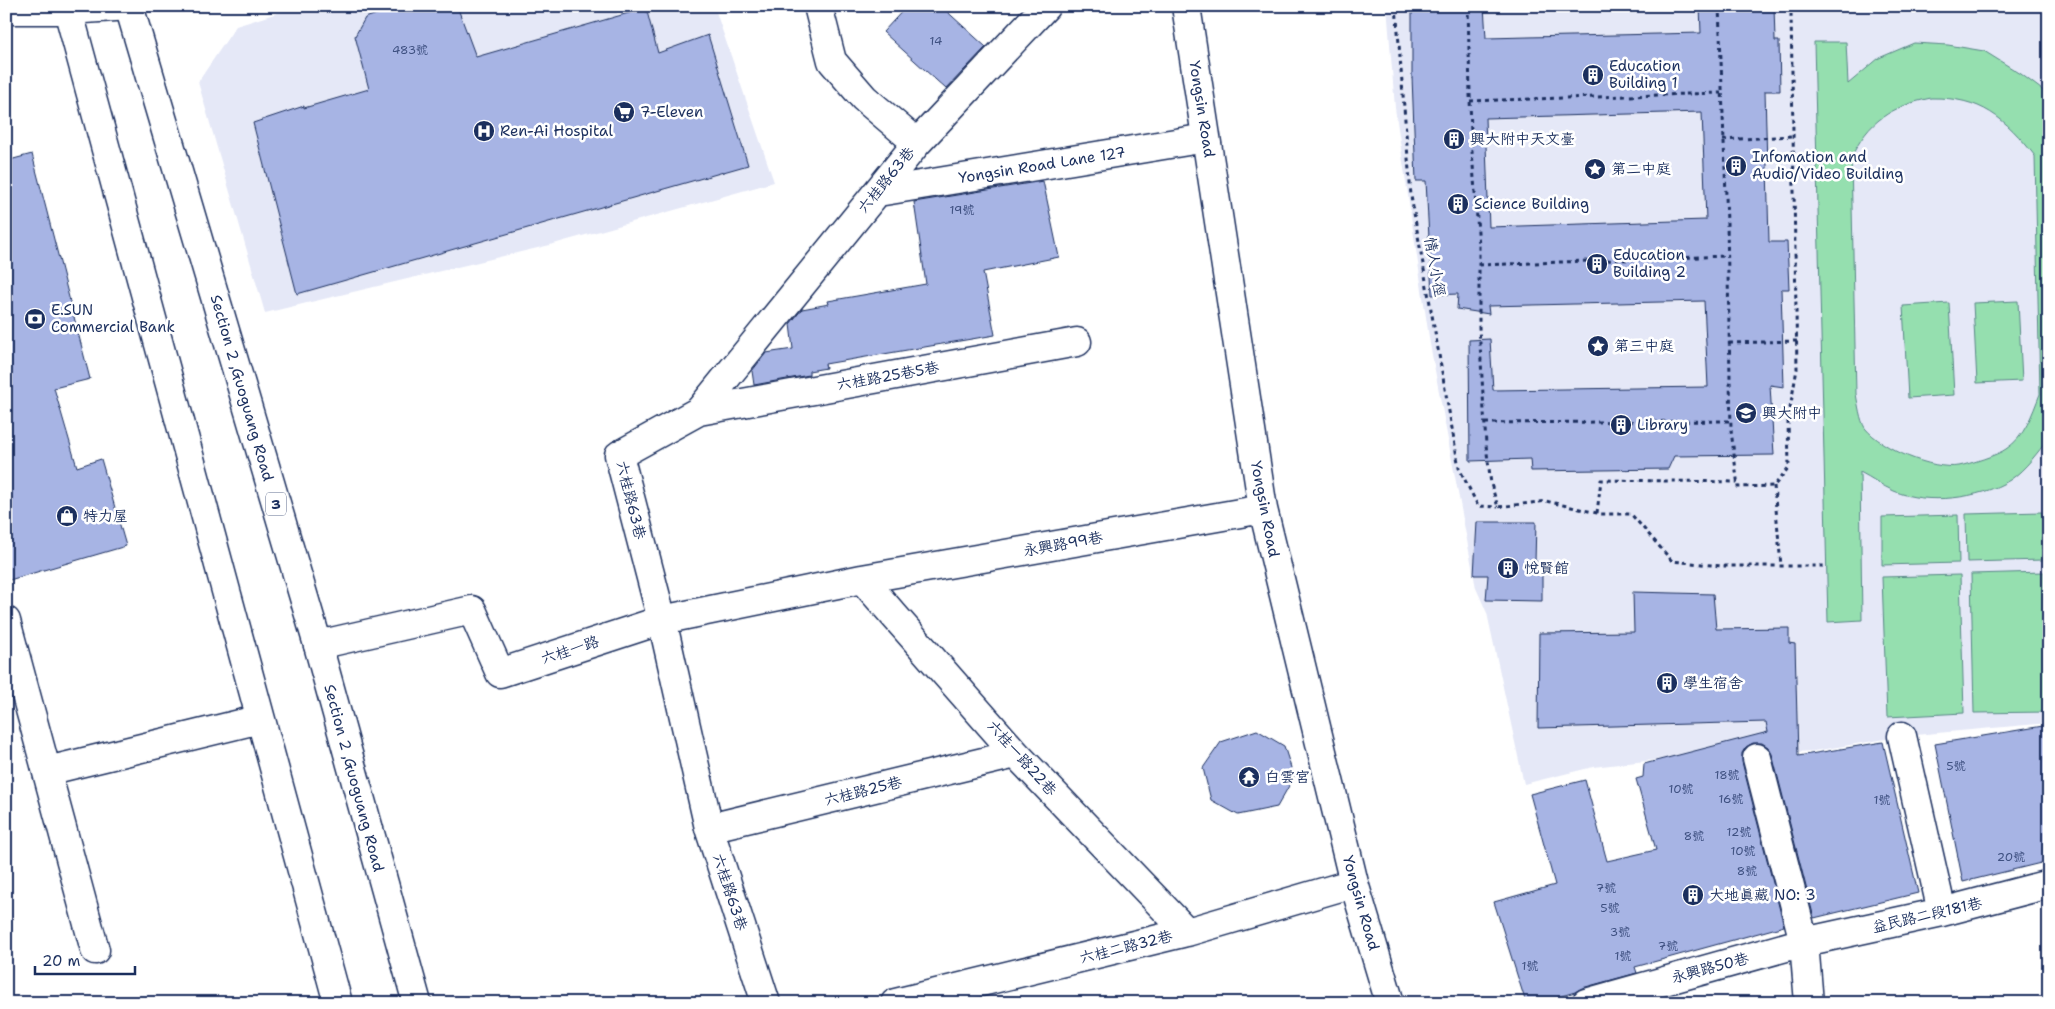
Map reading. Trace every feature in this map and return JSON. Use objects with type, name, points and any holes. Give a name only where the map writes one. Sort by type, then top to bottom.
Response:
[{"type":"main road","points":[[6,10],[130,6]]},
{"type":"main road","name":"Section 2 ,Guoguang Road","points":[[130,6],[318,645],[417,1003]]},
{"type":"main road","points":[[818,6],[832,61],[864,98],[916,143]]},
{"type":"main road","name":"六桂路63巷","points":[[766,1003],[709,828],[662,620],[619,454],[699,411],[916,143],[1046,6]]},
{"type":"main road","name":"Yongsin Road","points":[[1186,6],[1263,509],[1354,883],[1390,1003]]},
{"type":"main road","points":[[67,8],[338,1003]]},
{"type":"main road","name":"Yongsin Road Lane 127","points":[[878,192],[1206,138]]},
{"type":"main road","name":"六桂路25巷5巷","points":[[699,411],[1077,342]]},
{"type":"main road","name":"永興路99巷","points":[[862,579],[1263,509]]},
{"type":"main road","name":"六桂一路","points":[[318,645],[472,610],[500,673],[662,620],[862,579]]},
{"type":"main road","name":"六桂一路22巷","points":[[862,579],[1016,754],[1186,932]]},
{"type":"main road","points":[[6,621],[95,950]]},
{"type":"main road","points":[[47,771],[260,719]]},
{"type":"main road","points":[[1902,736],[1942,912]]},
{"type":"main road","name":"六桂路25巷","points":[[709,828],[1016,754]]},
{"type":"main road","points":[[1757,758],[1804,942],[1809,1003]]},
{"type":"main road","name":"六桂二路32巷","points":[[895,1003],[1186,932],[1354,883]]},
{"type":"main road","name":"益民路二段181巷","points":[[1804,942],[1942,912],[2049,884]]},
{"type":"main road","name":"永興路50巷","points":[[1586,1003],[1804,942]]},
{"type":"path","name":"情人小徑","points":[[1396,6],[1402,109],[1411,196],[1459,468],[1478,506],[1498,507]]},
{"type":"path","points":[[1468,6],[1470,101],[1479,265],[1479,327],[1491,484],[1498,507],[1546,501],[1570,509],[1597,513],[1631,514],[1672,561],[1721,566],[1827,566]]},
{"type":"path","points":[[1718,6],[1731,421],[1738,486],[1774,486]]},
{"type":"path","points":[[1781,566],[1774,486],[1789,467],[1788,420],[1797,369],[1791,12]]},
{"type":"path","points":[[1470,101],[1721,92]]},
{"type":"path","points":[[1723,140],[1793,136]]},
{"type":"path","points":[[1479,265],[1727,256]]},
{"type":"path","points":[[1729,343],[1797,341]]},
{"type":"path","points":[[1485,423],[1731,421]]},
{"type":"path","points":[[1597,513],[1601,480],[1738,482]]},
{"type":"shaded area","name":"Ren-Ai Hospital","points":[[300,6],[612,6],[618,15],[650,6],[714,6],[774,182],[550,245],[265,313],[198,82],[236,26]]},
{"type":"shaded area","name":"興大附中","points":[[1387,6],[2049,6],[2049,723],[1904,736],[1814,751],[1681,757],[1593,767],[1524,784],[1487,613],[1476,588],[1430,344],[1395,108]]},
{"type":"green space","points":[[1814,42],[1846,42],[1848,84],[1879,58],[1914,43],[1948,45],[1984,51],[2021,74],[2049,95],[2049,438],[2016,476],[1998,487],[1969,496],[1937,499],[1907,495],[1890,489],[1860,472],[1862,620],[1828,622]],"holes":[[[1931,98],[1964,101],[1990,112],[2013,131],[2035,156],[2040,394],[2023,432],[2013,444],[1983,459],[1959,466],[1935,465],[1908,456],[1883,443],[1865,428],[1859,412],[1856,394],[1851,158],[1865,134],[1883,117],[1917,101]]]},
{"type":"green space","points":[[2018,301],[2022,381],[1977,383],[1973,303]]},
{"type":"green space","points":[[1949,303],[1954,395],[1908,398],[1903,306]]},
{"type":"green space","points":[[2042,512],[2043,560],[1967,562],[1966,514]]},
{"type":"green space","points":[[1958,515],[1959,563],[1882,565],[1882,517]]},
{"type":"green space","points":[[2044,572],[2048,712],[1974,713],[1971,574]]},
{"type":"green space","points":[[1960,575],[1964,713],[1887,717],[1882,577]]},
{"type":"building","name":"Ren-Ai Hospital","points":[[401,6],[457,6],[476,57],[646,8],[658,53],[708,35],[748,165],[297,294],[253,123],[304,106],[304,108],[369,89],[355,36],[365,18]]},
{"type":"building","points":[[907,6],[941,6],[986,47],[946,89],[883,32]]},
{"type":"building","points":[[1412,6],[1484,6],[1486,38],[1701,33],[1700,6],[1774,6],[1775,41],[1779,41],[1780,91],[1765,91],[1769,242],[1787,242],[1789,289],[1781,289],[1784,387],[1770,385],[1774,455],[1674,456],[1668,469],[1531,471],[1530,459],[1470,461],[1469,340],[1490,339],[1493,390],[1708,387],[1704,301],[1488,306],[1489,314],[1457,309],[1458,294],[1432,295],[1426,181],[1416,181],[1412,77]],"holes":[[[1702,112],[1706,220],[1489,227],[1485,118]]]},
{"type":"building","points":[[32,154],[90,379],[54,388],[77,467],[101,459],[126,546],[6,581],[6,161]]},
{"type":"building","points":[[1043,181],[1059,257],[983,272],[995,335],[825,364],[826,368],[809,371],[809,375],[754,385],[752,371],[766,353],[793,349],[790,324],[802,309],[829,304],[828,301],[926,284],[914,202]]},
{"type":"building","name":"悅賢館","points":[[1477,522],[1536,522],[1535,562],[1542,562],[1542,601],[1486,600],[1488,575],[1474,575]]},
{"type":"building","points":[[1633,592],[1713,594],[1716,629],[1789,628],[1789,643],[1795,644],[1798,756],[1883,742],[1918,893],[1814,918],[1772,754],[1768,747],[1762,743],[1753,743],[1746,747],[1742,753],[1742,762],[1784,926],[1635,967],[1637,973],[1582,988],[1575,992],[1538,1003],[1526,1003],[1494,902],[1555,885],[1530,794],[1585,780],[1607,861],[1656,850],[1636,779],[1643,777],[1644,764],[1768,732],[1766,722],[1538,728],[1539,633],[1634,632]]},
{"type":"building","points":[[2049,725],[2049,861],[1963,882],[1935,744]]},
{"type":"building","points":[[1257,730],[1284,746],[1294,777],[1277,807],[1238,815],[1211,800],[1203,768],[1221,742]]},
{"type":"place","name":"Education Building 1","points":[[1593,75]]},
{"type":"place","name":"7-Eleven","points":[[624,112]]},
{"type":"place","name":"Ren-Ai Hospital","points":[[484,131]]},
{"type":"place","name":"興大附中天文臺","points":[[1454,139]]},
{"type":"place","name":"Infomation and Audio/Video Building","points":[[1736,166]]},
{"type":"place","name":"第二中庭","points":[[1595,169]]},
{"type":"place","name":"Science Building","points":[[1458,204]]},
{"type":"place","name":"Education Building 2","points":[[1597,264]]},
{"type":"place","name":"E.SUN Commercial Bank","points":[[35,319]]},
{"type":"place","name":"第三中庭","points":[[1598,346]]},
{"type":"place","name":"興大附中","points":[[1746,413]]},
{"type":"place","name":"Library","points":[[1621,425]]},
{"type":"place","name":"特力屋","points":[[67,516]]},
{"type":"place","name":"悅賢館","points":[[1508,568]]},
{"type":"place","name":"學生宿舍","points":[[1667,683]]},
{"type":"place","name":"白雲宮","points":[[1249,777]]},
{"type":"place","name":"大地真藏 NO: 3","points":[[1693,895]]}]
